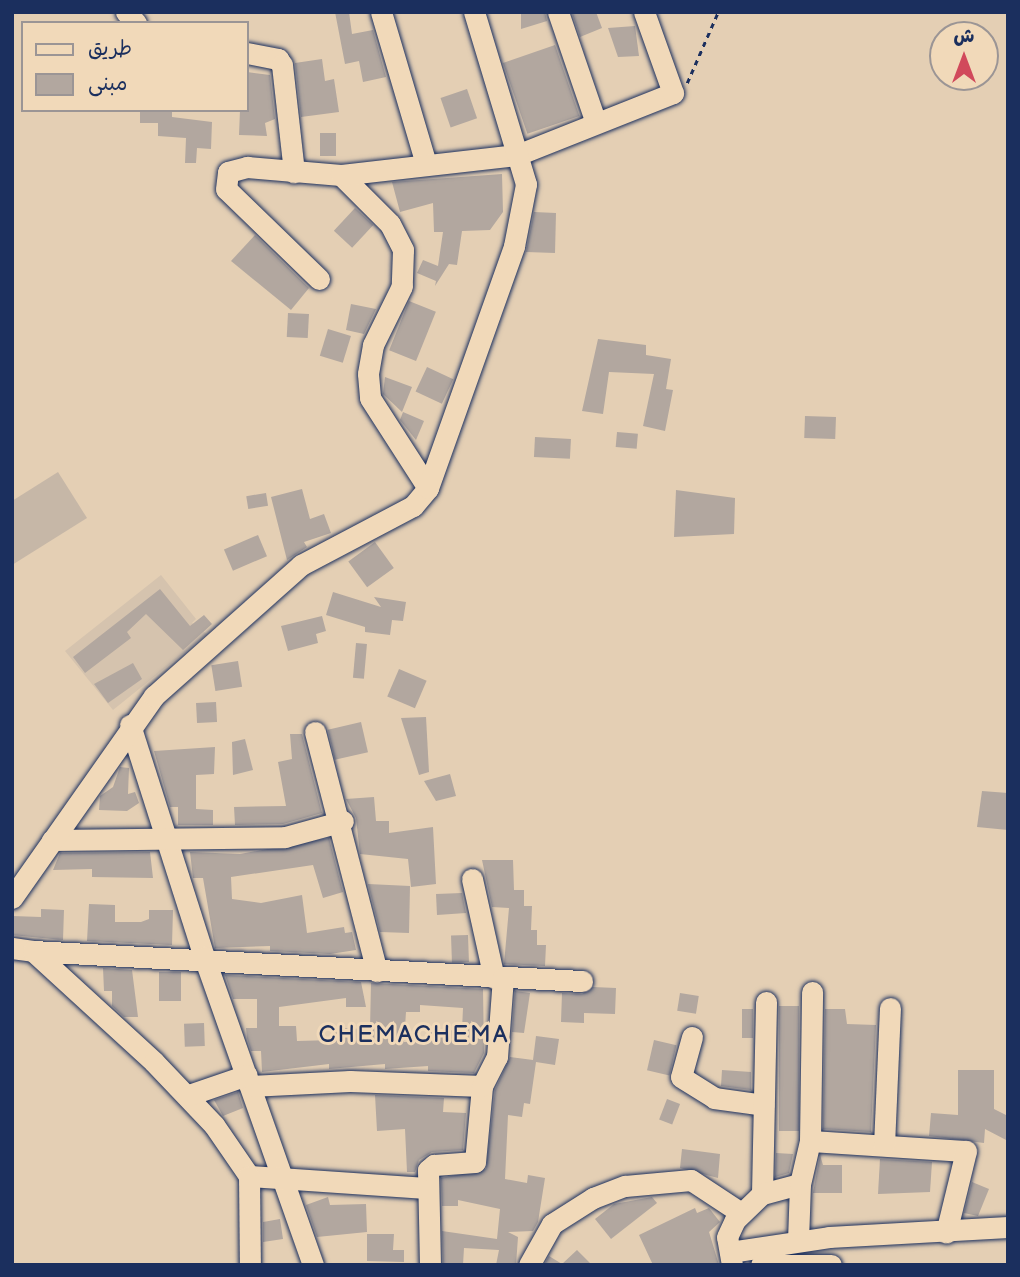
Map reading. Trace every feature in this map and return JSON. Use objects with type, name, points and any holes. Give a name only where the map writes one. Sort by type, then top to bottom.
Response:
[{"type":"street","points":[[381,12],[426,164]]},
{"type":"street","points":[[12,898],[130,725],[215,638],[302,565],[413,506],[428,488],[522,218],[526,184],[474,12]]},
{"type":"street","points":[[558,12],[596,122]]},
{"type":"street","points":[[319,279],[234,198],[224,180],[236,167],[341,175],[517,155],[673,93],[644,12]]},
{"type":"street","points":[[248,53],[278,59],[282,65],[294,172]]},
{"type":"street","points":[[341,175],[390,223],[403,250],[402,286],[373,345],[370,398],[428,488]]},
{"type":"street","points":[[130,725],[204,957],[313,1265]]},
{"type":"street","points":[[315,732],[343,821],[377,971]]},
{"type":"street","points":[[52,840],[167,842],[285,837],[343,821]]},
{"type":"street","points":[[430,1265],[427,1188],[434,1165],[474,1164],[482,1086],[497,1057],[498,978],[472,879]]},
{"type":"street","points":[[22,950],[204,957],[377,971],[582,981]]},
{"type":"street","points":[[22,950],[188,1095],[248,1176],[250,1265]]},
{"type":"street","points":[[797,1241],[800,1184],[810,1141],[812,992]]},
{"type":"street","points":[[762,1194],[766,1002]]},
{"type":"street","points":[[884,1145],[890,1008]]},
{"type":"street","points":[[692,1037],[681,1077],[714,1098],[764,1105]]},
{"type":"street","points":[[188,1095],[249,1080],[482,1086]]},
{"type":"street","points":[[810,1141],[968,1154],[946,1233]]},
{"type":"street","points":[[248,1176],[427,1188]]},
{"type":"street","points":[[529,1265],[552,1224],[625,1186],[691,1180],[741,1213]]},
{"type":"street","points":[[800,1184],[762,1194],[741,1213],[729,1227],[731,1258],[797,1241],[1008,1227]]},
{"type":"street","points":[[761,1265],[831,1265]]},
{"type":"path","points":[[673,93],[687,85],[699,66],[718,12]]},
{"type":"shaded area","points":[[58,472],[87,518],[12,565],[12,501]]},
{"type":"shaded area","points":[[161,575],[196,619],[192,623],[207,634],[113,710],[65,651]]},
{"type":"building","points":[[335,12],[349,12],[352,34],[373,30],[386,77],[363,82],[359,61],[345,64]]},
{"type":"building","points":[[521,12],[545,12],[547,21],[521,29]]},
{"type":"building","points":[[596,12],[602,28],[580,37],[572,13]]},
{"type":"building","points":[[635,26],[639,56],[618,57],[608,28]]},
{"type":"building","points":[[555,45],[579,116],[527,134],[503,63]]},
{"type":"building","points":[[322,59],[325,81],[334,79],[339,112],[301,117],[295,63]]},
{"type":"building","points":[[248,72],[270,75],[275,119],[265,123],[267,136],[239,135],[240,112],[248,112]]},
{"type":"building","points":[[467,89],[477,118],[451,127],[441,98]]},
{"type":"building","points":[[140,112],[172,112],[172,117],[212,122],[211,149],[197,148],[196,163],[185,163],[186,138],[158,136],[158,123],[140,123]]},
{"type":"building","points":[[320,133],[336,133],[336,156],[320,156]]},
{"type":"building","points":[[502,174],[503,212],[490,230],[462,231],[457,265],[449,264],[435,286],[436,281],[417,273],[423,260],[438,266],[443,232],[434,232],[433,203],[400,212],[392,182]]},
{"type":"building","points":[[355,208],[373,225],[352,248],[334,231]]},
{"type":"building","points":[[534,212],[556,213],[555,253],[526,252]]},
{"type":"building","points":[[255,235],[309,288],[291,310],[231,261]]},
{"type":"building","points":[[409,301],[436,312],[416,361],[389,350]]},
{"type":"building","points":[[351,304],[376,309],[364,334],[346,330]]},
{"type":"building","points":[[288,313],[309,314],[308,338],[287,337]]},
{"type":"building","points":[[328,329],[351,336],[343,363],[320,356]]},
{"type":"building","points":[[598,339],[646,345],[646,355],[671,359],[666,389],[673,390],[665,431],[643,426],[654,374],[609,372],[603,414],[582,411]]},
{"type":"building","points":[[427,367],[453,379],[442,404],[416,391]]},
{"type":"building","points":[[385,377],[412,387],[402,412],[383,394]]},
{"type":"building","points":[[403,412],[424,421],[416,440],[400,420]]},
{"type":"building","points":[[805,416],[836,417],[835,439],[804,438]]},
{"type":"building","points":[[617,432],[638,434],[637,449],[616,447]]},
{"type":"building","points":[[535,437],[571,439],[570,459],[534,457]]},
{"type":"building","points":[[302,489],[310,519],[324,514],[331,533],[304,542],[307,547],[287,560],[271,497]]},
{"type":"building","points":[[676,490],[735,498],[734,534],[674,537]]},
{"type":"building","points":[[266,493],[268,506],[248,509],[246,496]]},
{"type":"building","points":[[258,535],[267,556],[233,571],[224,549]]},
{"type":"building","points":[[375,542],[394,568],[367,587],[348,561]]},
{"type":"building","points":[[160,589],[190,626],[204,615],[212,624],[183,650],[146,614],[127,632],[131,638],[85,673],[73,657]]},
{"type":"building","points":[[333,592],[381,607],[374,597],[406,602],[403,621],[392,620],[390,635],[365,632],[365,627],[326,615]]},
{"type":"building","points":[[322,616],[326,631],[316,634],[318,643],[288,651],[281,626]]},
{"type":"building","points":[[356,643],[367,644],[364,679],[353,678]]},
{"type":"building","points":[[238,661],[242,687],[215,691],[211,665]]},
{"type":"building","points":[[133,663],[142,679],[108,703],[94,684]]},
{"type":"building","points":[[399,669],[427,681],[415,708],[387,697]]},
{"type":"building","points":[[216,702],[217,722],[197,723],[196,703]]},
{"type":"building","points":[[426,717],[429,772],[419,775],[401,718]]},
{"type":"building","points":[[361,722],[368,752],[335,760],[328,730]]},
{"type":"building","points":[[290,734],[302,734],[322,813],[283,824],[235,825],[234,807],[286,806],[278,762],[292,759]]},
{"type":"building","points":[[245,739],[253,770],[233,775],[232,742]]},
{"type":"building","points":[[215,747],[214,774],[196,775],[196,809],[213,810],[213,825],[178,825],[178,807],[170,807],[154,751]]},
{"type":"building","points":[[120,767],[129,768],[128,794],[135,792],[139,803],[127,811],[99,810],[100,796],[113,787]]},
{"type":"building","points":[[450,774],[456,796],[436,801],[424,781]]},
{"type":"building","points":[[982,791],[1008,793],[1008,830],[977,827]]},
{"type":"building","points":[[374,797],[376,821],[389,821],[389,833],[433,827],[436,884],[411,887],[408,859],[360,854],[356,818],[346,799]]},
{"type":"building","points":[[329,838],[343,892],[323,898],[313,865],[231,877],[232,899],[261,903],[302,895],[307,933],[344,927],[345,933],[352,932],[356,950],[330,954],[270,951],[270,946],[215,948],[203,878],[193,878],[190,852],[240,854]]},
{"type":"building","points":[[150,852],[153,878],[92,877],[92,869],[53,870],[60,853]]},
{"type":"building","points":[[482,860],[513,860],[514,890],[524,890],[524,906],[532,906],[531,930],[537,930],[537,945],[546,945],[545,966],[504,964],[509,908],[492,907]]},
{"type":"building","points":[[368,884],[410,886],[409,933],[380,932]]},
{"type":"building","points":[[462,893],[466,913],[437,915],[436,894]]},
{"type":"building","points":[[89,904],[115,905],[115,922],[141,922],[149,919],[149,910],[173,910],[172,945],[87,941]]},
{"type":"building","points":[[41,909],[64,910],[63,940],[12,935],[12,916],[41,917]]},
{"type":"building","points":[[468,935],[469,962],[452,963],[451,936]]},
{"type":"building","points":[[103,968],[132,970],[138,1017],[124,1017],[112,1006],[112,991],[104,991]]},
{"type":"building","points":[[159,972],[181,972],[181,1001],[159,1001]]},
{"type":"building","points":[[225,975],[361,982],[366,1007],[346,1007],[346,998],[279,1007],[279,1026],[296,1026],[297,1041],[334,1040],[335,1028],[370,1029],[371,983],[483,989],[484,1053],[474,1073],[428,1071],[428,1066],[385,1069],[385,1064],[329,1069],[329,1064],[262,1072],[261,1051],[251,1051],[246,1028],[257,1028],[257,999],[233,999]],"holes":[[[420,1005],[463,1008],[462,1030],[428,1031],[428,1041],[404,1042],[406,1012],[420,1012]]]},
{"type":"building","points":[[593,987],[616,988],[615,1014],[584,1013],[584,1023],[561,1022],[562,993],[582,994]]},
{"type":"building","points":[[515,991],[530,993],[524,1033],[512,1032]]},
{"type":"building","points":[[680,993],[699,996],[696,1014],[677,1011]]},
{"type":"building","points":[[779,1006],[799,1006],[799,1131],[779,1131]]},
{"type":"building","points":[[742,1009],[753,1009],[753,1038],[742,1038]]},
{"type":"building","points":[[825,1009],[845,1009],[847,1024],[876,1025],[871,1132],[823,1129]]},
{"type":"building","points":[[204,1023],[205,1046],[185,1047],[184,1024]]},
{"type":"building","points":[[536,1036],[559,1039],[555,1065],[536,1062],[530,1104],[524,1103],[522,1117],[508,1115],[505,1179],[527,1183],[528,1175],[545,1178],[538,1222],[533,1231],[508,1232],[518,1237],[516,1265],[496,1265],[499,1250],[464,1248],[463,1265],[443,1265],[442,1231],[497,1239],[500,1209],[458,1200],[458,1206],[442,1206],[441,1178],[486,1169],[495,1090],[510,1057],[533,1060]]},
{"type":"building","points":[[654,1040],[676,1045],[669,1075],[647,1070]]},
{"type":"building","points":[[722,1070],[751,1072],[751,1090],[721,1086]]},
{"type":"building","points":[[958,1070],[994,1070],[994,1109],[1008,1116],[1008,1141],[985,1129],[984,1143],[929,1136],[931,1113],[958,1115]]},
{"type":"building","points":[[238,1092],[243,1108],[223,1116],[214,1100]]},
{"type":"building","points":[[375,1095],[444,1098],[443,1112],[466,1113],[463,1150],[432,1152],[419,1160],[415,1172],[407,1172],[405,1129],[377,1131]]},
{"type":"building","points":[[667,1099],[680,1104],[672,1125],[659,1120]]},
{"type":"building","points":[[682,1149],[720,1154],[718,1178],[680,1168]]},
{"type":"building","points":[[776,1153],[793,1154],[789,1173],[775,1177]]},
{"type":"building","points":[[820,1155],[823,1165],[842,1165],[842,1193],[813,1193]]},
{"type":"building","points":[[880,1159],[932,1162],[930,1192],[878,1194]]},
{"type":"building","points":[[972,1182],[989,1189],[978,1216],[964,1213]]},
{"type":"building","points":[[328,1197],[330,1205],[366,1204],[367,1232],[317,1237],[306,1205]]},
{"type":"building","points":[[652,1197],[657,1203],[611,1239],[595,1219],[614,1204]]},
{"type":"building","points":[[695,1208],[697,1213],[709,1208],[720,1222],[709,1232],[719,1265],[653,1265],[639,1235]]},
{"type":"building","points":[[280,1219],[283,1239],[263,1242],[263,1222]]},
{"type":"building","points":[[367,1234],[394,1234],[393,1250],[404,1250],[404,1262],[367,1261]]},
{"type":"building","points":[[577,1250],[592,1265],[544,1265],[549,1256],[562,1264]]},
{"type":"district","name":"CHEMACHEMA","points":[[414,1035]]}]
